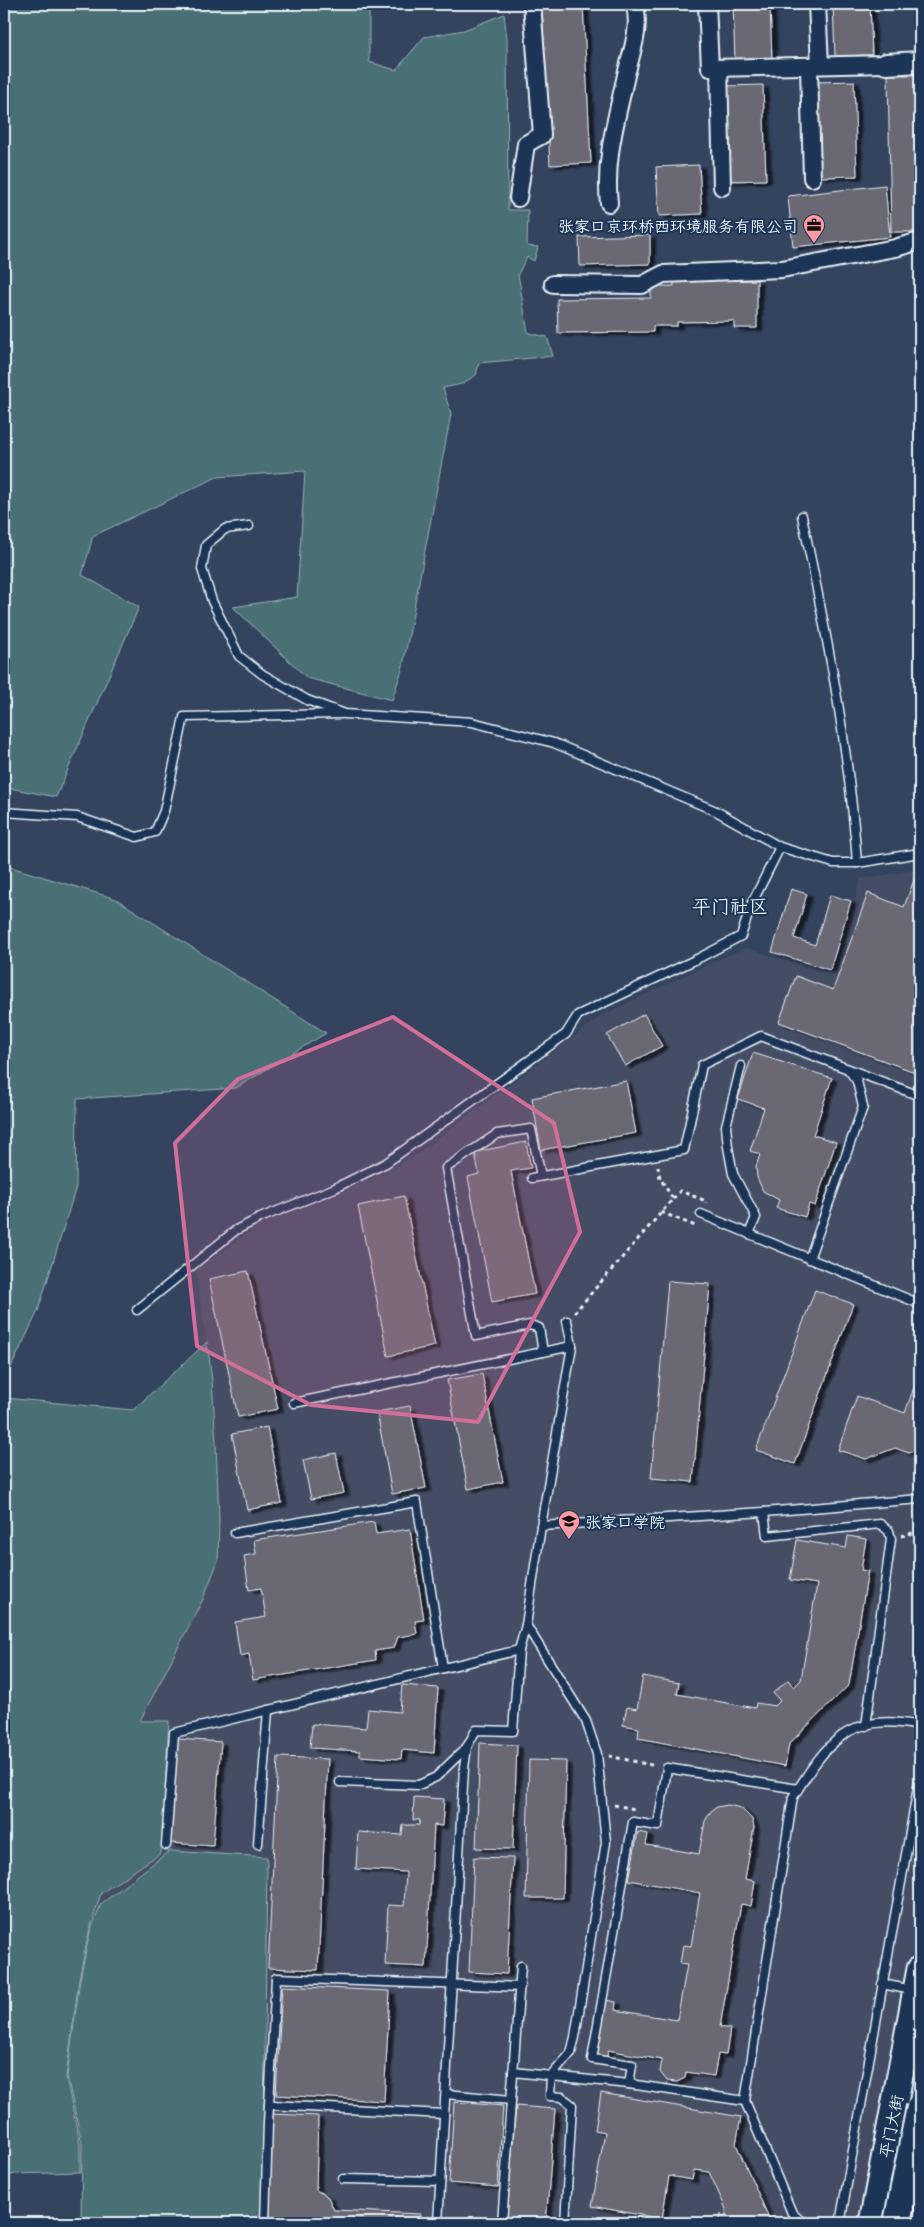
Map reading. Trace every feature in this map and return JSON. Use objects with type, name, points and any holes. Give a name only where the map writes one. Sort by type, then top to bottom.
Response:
[{"type":"highway","points":[[897,2223],[920,2106]]},
{"type":"main road","name":"平门大街","points":[[872,2223],[918,1980]]},
{"type":"main road","points":[[880,2179],[920,2186]]},
{"type":"street","points":[[518,198],[526,144],[542,135],[532,4]]},
{"type":"street","points":[[609,203],[606,178],[614,129],[634,38],[637,11],[634,4]]},
{"type":"street","points":[[707,4],[710,68],[920,62]]},
{"type":"street","points":[[812,178],[817,4]]},
{"type":"street","points":[[719,68],[722,186]]},
{"type":"street","points":[[553,284],[642,285],[664,274],[782,269],[895,248],[920,241]]},
{"type":"lane","points":[[802,516],[827,634],[845,743],[853,804],[857,863]]},
{"type":"lane","points":[[249,526],[225,529],[206,544],[202,569],[212,601],[239,656],[262,674],[307,700],[345,714]]},
{"type":"lane","points":[[4,812],[77,817],[137,837],[154,832],[164,811],[184,717],[345,714],[472,722],[554,743],[716,811],[780,847],[833,863],[857,863],[920,853]]},
{"type":"lane","points":[[136,1310],[236,1230],[260,1218],[335,1188],[386,1163],[566,1034],[578,1015],[741,936],[752,903],[780,847]]},
{"type":"lane","points":[[532,1178],[684,1150],[702,1065],[761,1036],[920,1096]]},
{"type":"lane","points":[[740,1066],[726,1126],[733,1174],[756,1217],[749,1234]]},
{"type":"lane","points":[[809,1259],[863,1107],[857,1081],[848,1069]]},
{"type":"lane","points":[[540,1176],[531,1129],[497,1134],[446,1168],[476,1336],[530,1325],[539,1328],[543,1352]]},
{"type":"lane","points":[[701,1214],[920,1304]]},
{"type":"lane","points":[[340,1782],[419,1785],[436,1776],[467,1746],[476,1730],[513,1731],[519,1650],[526,1625],[540,1526],[572,1346],[567,1321]]},
{"type":"lane","points":[[294,1403],[572,1346]]},
{"type":"lane","points":[[540,1526],[764,1512],[920,1499]]},
{"type":"lane","points":[[235,1534],[417,1502],[443,1668]]},
{"type":"lane","points":[[764,1512],[767,1536],[880,1524],[889,1531],[891,1539],[866,1726]]},
{"type":"lane","points":[[526,1625],[586,1721],[598,1754],[606,1842],[579,2020],[571,2053],[551,2076],[550,2096],[562,2097],[572,2105],[565,2223]]},
{"type":"lane","points":[[166,1845],[174,1733],[519,1650]]},
{"type":"lane","points":[[258,1844],[268,1710]]},
{"type":"lane","points":[[811,2223],[801,2221],[792,2213],[745,2101],[793,1797],[816,1761],[837,1738],[855,1728],[866,1726],[893,1723],[920,1726]]},
{"type":"lane","points":[[438,2223],[464,1768],[467,1746]]},
{"type":"lane","points":[[629,2084],[632,2065],[592,2059],[633,1822],[658,1826],[667,1768],[798,1789]]},
{"type":"lane","points":[[840,2223],[920,1776]]},
{"type":"lane","points":[[502,2223],[521,1966]]},
{"type":"lane","points":[[265,2223],[276,1978],[520,1987]]},
{"type":"lane","points":[[882,1984],[918,1980]]},
{"type":"lane","points":[[513,2072],[629,2084],[745,2101]]},
{"type":"lane","points":[[446,2094],[511,2100]]},
{"type":"lane","points":[[269,2105],[444,2114]]},
{"type":"lane","points":[[343,2179],[440,2181]]},
{"type":"path","points":[[567,1321],[673,1198],[660,1178],[656,1155]]},
{"type":"path","points":[[891,1539],[920,1531]]},
{"type":"path","points":[[598,1754],[667,1768]]},
{"type":"path","points":[[603,1802],[660,1813]]},
{"type":"highlighted area","points":[[393,1017],[554,1123],[580,1232],[478,1422],[311,1405],[197,1346],[175,1143],[238,1079]]},
{"type":"shaded area","name":"张家口学院","points":[[920,869],[920,1928],[864,2223],[80,2222],[80,2144],[66,2077],[79,1979],[89,1932],[101,1893],[161,1853],[169,1721],[140,1721],[203,1599],[218,1561],[219,1519],[212,1381],[196,1270],[261,1224],[350,1189],[412,1158],[601,1016],[711,963],[746,948],[832,976],[861,879]]},
{"type":"green space","points":[[4,4],[369,4],[369,62],[396,70],[424,37],[464,30],[504,14],[507,38],[508,210],[528,210],[527,246],[538,247],[534,261],[527,257],[518,274],[528,333],[547,337],[553,356],[479,363],[476,375],[462,384],[443,388],[451,414],[403,666],[392,700],[307,678],[233,607],[297,597],[305,471],[217,477],[93,536],[82,575],[139,607],[56,797],[4,787]]},
{"type":"green space","points":[[4,865],[116,899],[326,1033],[236,1088],[77,1099],[76,1187],[38,1311],[4,1382]]},
{"type":"green space","points":[[207,1342],[212,1380],[216,1444],[219,1519],[218,1561],[203,1599],[140,1721],[169,1721],[161,1853],[101,1893],[89,1932],[79,1979],[66,2077],[80,2144],[80,2172],[15,2174],[4,2177],[4,1398],[133,1410]]},
{"type":"green space","points":[[169,1851],[267,1857],[263,2223],[102,2223],[81,2221],[82,2143],[67,2076],[80,1979],[90,1932],[101,1904]]},
{"type":"building","points":[[542,4],[583,4],[591,163],[550,165]]},
{"type":"building","points":[[733,4],[770,4],[772,61],[735,62]]},
{"type":"building","points":[[833,4],[870,4],[872,55],[835,56]]},
{"type":"building","points":[[888,75],[916,75],[919,232],[891,232]]},
{"type":"building","points":[[854,81],[857,176],[819,177],[817,82]]},
{"type":"building","points":[[763,85],[766,180],[728,181],[726,86]]},
{"type":"building","points":[[699,165],[702,214],[659,216],[656,167]]},
{"type":"building","points":[[885,185],[890,237],[793,247],[788,196]]},
{"type":"building","points":[[650,235],[650,264],[580,266],[579,237]]},
{"type":"building","points":[[757,280],[757,328],[734,328],[734,321],[677,322],[677,326],[653,326],[653,332],[558,333],[557,299],[651,298],[651,286],[674,286],[674,281]]},
{"type":"building","points":[[915,877],[920,879],[920,1074],[779,1022],[796,976],[833,990],[868,893],[904,907]]},
{"type":"building","points":[[791,889],[807,894],[794,938],[815,945],[830,895],[851,901],[830,970],[772,952]]},
{"type":"building","points":[[644,1014],[662,1046],[625,1066],[607,1035]]},
{"type":"building","points":[[753,1053],[832,1078],[813,1135],[836,1142],[815,1206],[809,1204],[805,1217],[776,1208],[779,1200],[763,1191],[757,1177],[756,1167],[760,1154],[750,1151],[764,1108],[738,1099]]},
{"type":"building","points":[[626,1081],[636,1133],[541,1150],[532,1098]]},
{"type":"building","points":[[526,1142],[531,1168],[511,1171],[535,1294],[492,1302],[468,1177],[479,1174],[475,1152]]},
{"type":"building","points":[[404,1196],[435,1346],[388,1356],[358,1206]]},
{"type":"building","points":[[248,1271],[278,1409],[238,1417],[209,1279]]},
{"type":"building","points":[[668,1281],[710,1284],[693,1482],[651,1478]]},
{"type":"building","points":[[815,1290],[853,1304],[795,1464],[756,1450]]},
{"type":"building","points":[[920,1370],[920,1448],[909,1453],[895,1448],[866,1459],[838,1450],[857,1396],[905,1413]]},
{"type":"building","points":[[482,1374],[503,1482],[468,1489],[447,1380]]},
{"type":"building","points":[[410,1406],[426,1488],[392,1494],[377,1412]]},
{"type":"building","points":[[267,1427],[282,1503],[247,1510],[232,1434]]},
{"type":"building","points":[[336,1453],[344,1493],[311,1499],[303,1460]]},
{"type":"building","points":[[374,1522],[376,1534],[410,1529],[424,1620],[415,1621],[417,1634],[398,1637],[394,1648],[375,1651],[376,1660],[253,1680],[249,1654],[240,1656],[235,1622],[266,1617],[261,1588],[249,1590],[244,1556],[256,1554],[254,1540]]},
{"type":"building","points":[[848,1536],[866,1539],[861,1570],[868,1571],[849,1685],[789,1744],[785,1766],[638,1738],[639,1728],[623,1725],[627,1707],[637,1709],[643,1676],[679,1683],[677,1694],[755,1708],[756,1703],[775,1706],[780,1701],[773,1693],[788,1680],[794,1687],[801,1680],[817,1584],[790,1580],[797,1540],[846,1548]]},
{"type":"building","points":[[402,1685],[438,1688],[434,1753],[402,1750],[401,1759],[360,1756],[360,1751],[310,1748],[312,1724],[366,1728],[368,1709],[400,1712]]},
{"type":"building","points":[[178,1739],[221,1742],[213,1846],[170,1843]]},
{"type":"building","points":[[480,1743],[517,1745],[513,1849],[476,1848]]},
{"type":"building","points":[[278,1757],[328,1759],[318,1970],[268,1968]]},
{"type":"building","points":[[529,1760],[566,1761],[563,1898],[526,1898]]},
{"type":"building","points":[[414,1797],[444,1799],[442,1826],[434,1825],[426,1967],[385,1965],[388,1905],[404,1906],[406,1872],[356,1869],[358,1832],[402,1835],[403,1825],[419,1825],[420,1820],[413,1820]]},
{"type":"building","points":[[728,1805],[741,1808],[752,1819],[754,1827],[745,1879],[755,1881],[751,1906],[741,1904],[720,2027],[730,2029],[726,2055],[718,2054],[714,2076],[686,2072],[685,2078],[677,2082],[667,2081],[660,2072],[662,2060],[608,2050],[607,2057],[597,2055],[606,2000],[616,2002],[615,2010],[677,2020],[687,1965],[680,1964],[683,1945],[691,1946],[700,1893],[629,1880],[638,1832],[648,1834],[646,1845],[699,1854],[705,1821],[711,1811],[717,1807]]},
{"type":"building","points":[[474,1857],[513,1858],[507,1974],[469,1972]]},
{"type":"building","points":[[282,1986],[390,1991],[384,2101],[276,2095]]},
{"type":"building","points":[[601,2093],[741,2117],[736,2144],[769,2218],[768,2223],[719,2223],[721,2214],[726,2215],[726,2209],[709,2172],[694,2170],[692,2180],[669,2176],[662,2219],[592,2206],[605,2132],[595,2130]]},
{"type":"building","points":[[454,2102],[503,2106],[498,2187],[449,2183]]},
{"type":"building","points":[[516,2106],[555,2109],[546,2223],[506,2223]]},
{"type":"building","points":[[271,2114],[318,2116],[316,2190],[328,2197],[334,2210],[420,2214],[420,2223],[267,2223]]},
{"type":"place","name":"张家口京环桥西环境服务有限公司","points":[[814,244]]},
{"type":"place","name":"张家口学院","points":[[569,1540]]},
{"type":"district","name":"平门社区","points":[[730,905]]}]
